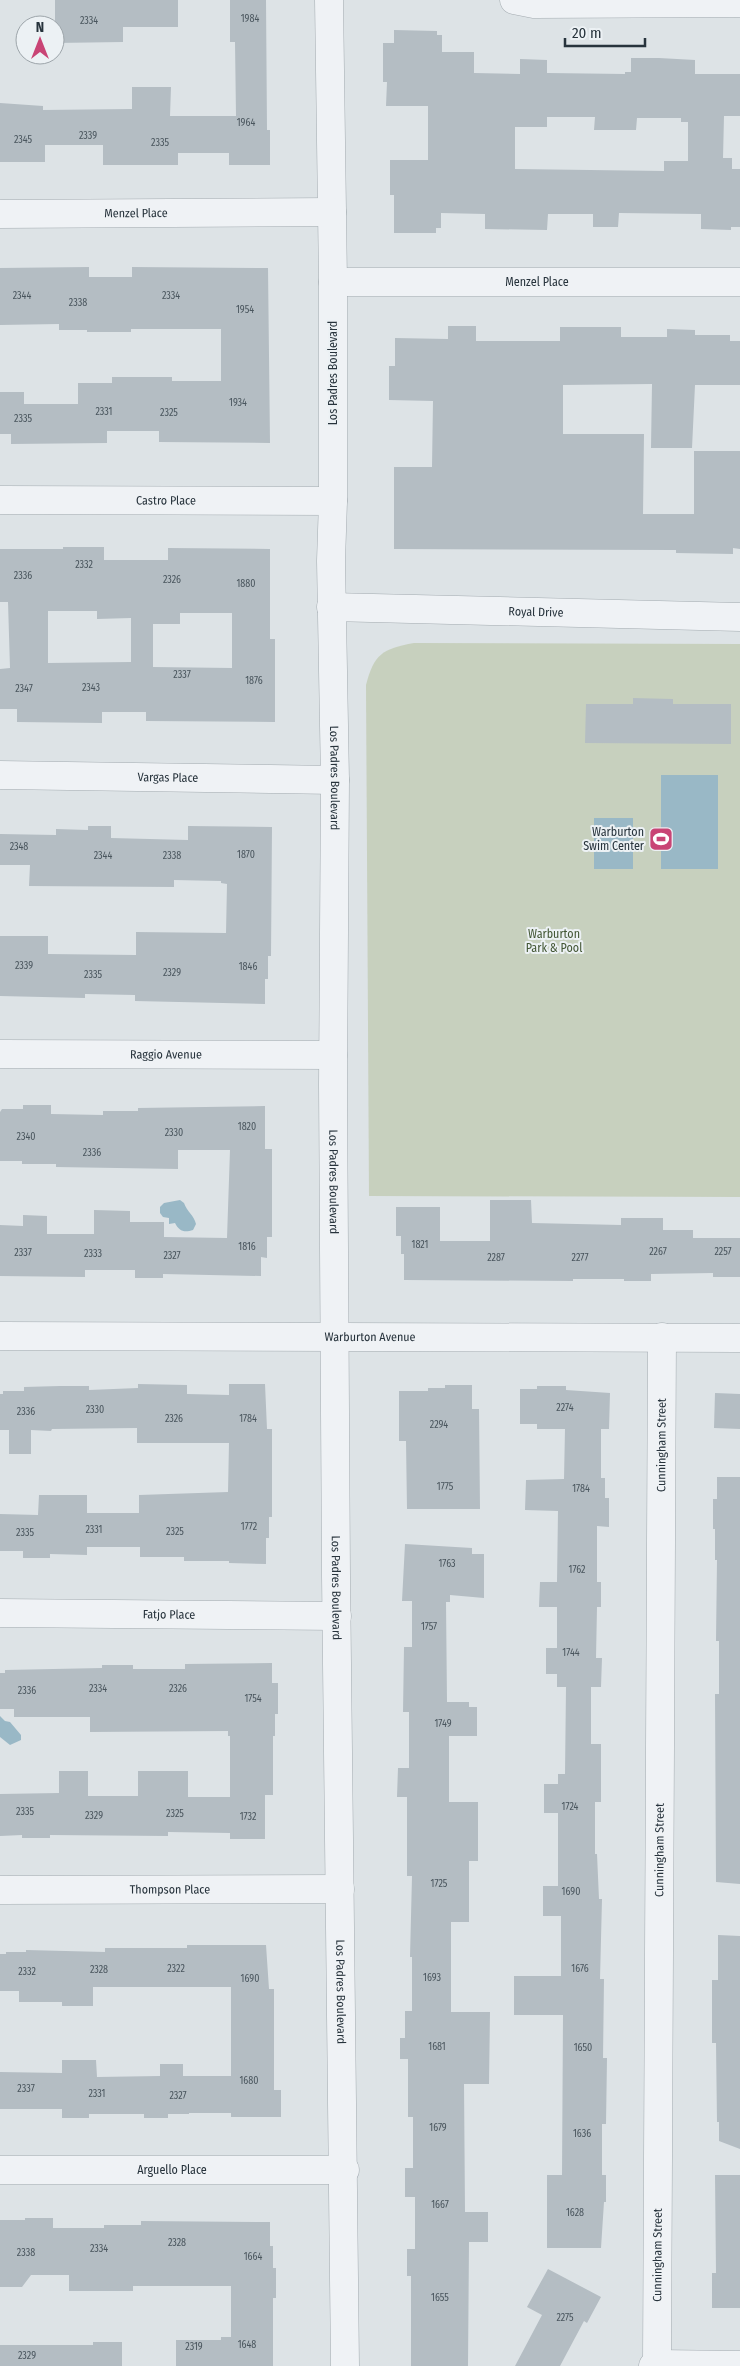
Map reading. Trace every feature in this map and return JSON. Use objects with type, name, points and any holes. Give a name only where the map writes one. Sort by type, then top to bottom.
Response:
[{"type":"street","name":"Los Padres Boulevard","points":[[328,0],[333,282],[331,607],[335,780],[333,1054],[336,1616],[345,2170],[346,2366]]},
{"type":"street","points":[[514,0],[534,4],[740,4]]},
{"type":"street","name":"Menzel Place","points":[[0,214],[332,212]]},
{"type":"street","name":"Menzel Place","points":[[333,282],[740,282]]},
{"type":"street","name":"Castro Place","points":[[0,500],[333,501]]},
{"type":"street","name":"Royal Drive","points":[[331,607],[740,617]]},
{"type":"street","name":"Vargas Place","points":[[0,775],[335,780]]},
{"type":"street","name":"Raggio Avenue","points":[[0,1054],[333,1054]]},
{"type":"street","name":"Warburton Avenue","points":[[0,1336],[740,1338]]},
{"type":"street","name":"Cunningham Street","points":[[655,2365],[662,1337]]},
{"type":"street","name":"Fatjo Place","points":[[0,1613],[336,1616]]},
{"type":"street","name":"Thompson Place","points":[[0,1890],[340,1889]]},
{"type":"street","name":"Arguello Place","points":[[0,2170],[345,2170]]},
{"type":"street","points":[[655,2365],[740,2365]]},
{"type":"green space","name":"Warburton Park & Pool","points":[[414,643],[740,644],[740,1197],[369,1196],[366,685],[372,666],[381,655],[394,648]]},
{"type":"water","points":[[661,775],[718,775],[718,869],[661,869]]},
{"type":"water","points":[[594,818],[633,818],[633,869],[594,869]]},
{"type":"water","points":[[180,1200],[184,1203],[195,1221],[196,1224],[193,1230],[180,1230],[175,1223],[169,1224],[169,1218],[163,1217],[160,1213],[160,1207],[164,1203]]},
{"type":"water","points":[[0,1716],[5,1721],[10,1722],[21,1735],[21,1740],[10,1745],[0,1737]]},
{"type":"building","points":[[55,0],[178,0],[178,27],[123,27],[123,42],[65,43],[65,15],[55,15]]},
{"type":"building","points":[[230,0],[266,0],[267,130],[270,130],[270,165],[229,165],[229,153],[178,153],[178,165],[103,165],[103,145],[45,145],[45,162],[0,162],[0,103],[43,106],[43,110],[132,109],[132,87],[171,87],[170,116],[236,116],[235,42],[230,42]]},
{"type":"building","points":[[394,30],[437,31],[437,35],[442,35],[442,52],[474,52],[474,73],[520,74],[520,59],[547,60],[547,73],[625,74],[625,72],[631,72],[631,58],[659,58],[695,60],[695,74],[740,74],[740,116],[724,116],[723,158],[732,158],[732,169],[740,169],[740,227],[731,227],[731,230],[701,229],[701,214],[619,213],[618,227],[593,227],[593,214],[548,214],[547,230],[485,229],[485,214],[441,213],[441,228],[436,228],[436,233],[394,233],[394,195],[390,195],[390,160],[428,160],[428,106],[386,106],[387,82],[383,82],[383,43],[394,43]],"holes":[[[547,117],[595,117],[594,130],[636,130],[637,118],[681,118],[681,122],[688,122],[688,161],[664,161],[664,171],[515,169],[515,127],[547,127]]]},
{"type":"building","points":[[89,267],[89,277],[132,277],[132,267],[268,268],[270,443],[159,442],[159,431],[107,431],[107,443],[11,444],[11,434],[0,434],[0,392],[24,392],[24,404],[78,404],[78,383],[112,383],[112,377],[172,377],[172,381],[221,381],[221,329],[131,329],[131,332],[87,332],[87,330],[59,330],[59,324],[0,325],[0,268]]},
{"type":"building","points":[[448,326],[476,326],[476,341],[560,341],[560,327],[621,327],[621,337],[667,337],[667,329],[695,330],[695,335],[730,335],[730,341],[740,341],[740,385],[695,385],[692,448],[651,448],[652,384],[563,385],[563,434],[644,434],[643,514],[694,514],[694,451],[740,451],[740,549],[733,548],[733,554],[676,553],[676,550],[394,549],[394,467],[432,467],[433,401],[389,400],[389,366],[395,366],[395,338],[448,339]]},
{"type":"building","points":[[63,547],[104,547],[104,560],[168,560],[168,548],[270,549],[270,639],[275,639],[275,722],[146,721],[146,712],[102,712],[102,723],[17,722],[17,709],[0,709],[0,669],[10,668],[8,602],[0,602],[0,549],[63,549]],"holes":[[[48,611],[97,611],[97,619],[131,618],[131,662],[48,663]],[[180,613],[232,613],[232,668],[153,667],[153,624],[180,624]]]},
{"type":"building","points":[[633,698],[673,699],[673,704],[731,704],[731,744],[585,743],[586,704],[633,704]]},
{"type":"building","points":[[88,826],[111,826],[111,838],[188,840],[188,826],[272,827],[271,956],[268,956],[268,979],[265,979],[265,1004],[135,1001],[135,995],[85,994],[85,998],[0,996],[0,936],[48,936],[48,954],[136,955],[136,932],[226,933],[227,884],[221,883],[221,881],[174,880],[174,887],[29,886],[30,865],[0,865],[0,834],[56,835],[56,829],[88,830]]},
{"type":"building","points":[[23,1105],[51,1105],[51,1114],[103,1115],[103,1111],[138,1111],[138,1108],[265,1106],[265,1149],[272,1149],[272,1237],[267,1237],[267,1258],[261,1257],[261,1276],[163,1274],[163,1278],[135,1278],[135,1270],[85,1270],[85,1277],[0,1276],[0,1225],[23,1226],[23,1215],[47,1216],[47,1234],[94,1234],[94,1210],[130,1211],[130,1222],[164,1222],[164,1237],[227,1238],[230,1150],[178,1150],[178,1169],[56,1167],[56,1164],[22,1164],[22,1161],[0,1161],[0,1112],[2,1109],[23,1109]]},
{"type":"building","points":[[490,1200],[531,1200],[532,1223],[621,1225],[621,1218],[663,1218],[663,1230],[693,1230],[693,1238],[740,1238],[740,1277],[713,1277],[713,1273],[651,1274],[651,1281],[624,1281],[624,1279],[573,1279],[573,1281],[404,1280],[404,1254],[401,1254],[401,1236],[396,1236],[396,1207],[440,1207],[440,1241],[490,1241]]},
{"type":"building","points":[[138,1384],[187,1385],[187,1394],[229,1395],[229,1384],[265,1384],[267,1429],[272,1429],[272,1517],[269,1517],[269,1538],[266,1538],[266,1564],[229,1563],[229,1561],[184,1561],[184,1557],[140,1557],[140,1547],[87,1547],[87,1555],[50,1554],[50,1558],[23,1558],[23,1551],[0,1551],[0,1514],[38,1515],[39,1495],[87,1495],[87,1513],[139,1513],[139,1495],[228,1492],[229,1443],[137,1443],[137,1428],[31,1430],[31,1454],[9,1454],[9,1430],[0,1430],[0,1394],[3,1394],[3,1391],[24,1391],[24,1387],[60,1386],[89,1386],[89,1390],[138,1388]]},
{"type":"building","points":[[445,1385],[472,1385],[472,1409],[479,1409],[480,1509],[407,1509],[406,1441],[399,1441],[399,1391],[428,1391],[428,1388],[445,1388]]},
{"type":"building","points":[[537,1386],[566,1386],[566,1390],[610,1393],[609,1429],[601,1429],[601,1478],[605,1478],[605,1498],[609,1498],[609,1527],[597,1526],[597,1582],[601,1582],[601,1607],[597,1607],[596,1658],[602,1658],[601,1687],[591,1687],[591,1744],[601,1744],[601,1802],[595,1802],[595,1854],[597,1854],[599,1899],[602,1899],[600,1979],[604,1979],[603,2058],[607,2058],[606,2124],[602,2124],[602,2175],[606,2175],[606,2202],[604,2202],[601,2248],[547,2248],[547,2175],[562,2175],[563,2015],[514,2015],[514,1976],[561,1976],[561,1916],[543,1916],[543,1886],[558,1886],[558,1813],[544,1813],[544,1784],[558,1784],[558,1774],[565,1774],[566,1687],[557,1687],[557,1674],[546,1674],[546,1648],[557,1648],[557,1607],[539,1607],[540,1582],[557,1582],[558,1511],[525,1510],[526,1480],[564,1479],[565,1429],[537,1429],[537,1424],[520,1424],[520,1389],[537,1389]]},
{"type":"building","points":[[715,1393],[740,1394],[740,1429],[714,1428]]},
{"type":"building","points":[[717,1477],[740,1477],[740,1884],[716,1882],[715,1694],[719,1694],[719,1641],[716,1641],[717,1560],[715,1560],[713,1499],[717,1499]]},
{"type":"building","points":[[405,1544],[472,1548],[472,1554],[484,1554],[484,1598],[450,1595],[450,1602],[446,1602],[447,1702],[469,1702],[469,1707],[477,1707],[477,1736],[449,1736],[449,1802],[478,1802],[478,1861],[469,1861],[469,1922],[451,1922],[451,2012],[490,2012],[489,2084],[464,2084],[465,2212],[488,2212],[488,2242],[469,2242],[468,2366],[411,2366],[411,2276],[407,2276],[407,2249],[415,2249],[415,2197],[405,2197],[405,2168],[413,2168],[413,2117],[408,2117],[408,2059],[400,2059],[400,2038],[405,2038],[405,2011],[412,2011],[412,1957],[410,1957],[412,1876],[407,1876],[407,1797],[397,1797],[398,1768],[409,1768],[409,1712],[403,1712],[404,1647],[412,1647],[412,1601],[402,1601]]},
{"type":"building","points":[[272,1663],[272,1683],[278,1683],[278,1714],[275,1714],[275,1736],[273,1736],[273,1795],[265,1795],[265,1839],[230,1839],[230,1833],[168,1832],[168,1836],[50,1835],[50,1838],[22,1838],[22,1835],[0,1836],[0,1794],[59,1793],[59,1771],[88,1771],[88,1796],[138,1796],[138,1771],[188,1771],[188,1797],[230,1797],[230,1736],[228,1736],[228,1731],[90,1732],[90,1717],[14,1717],[14,1709],[0,1709],[0,1673],[5,1673],[5,1670],[102,1668],[102,1665],[133,1665],[133,1669],[185,1669],[185,1664]]},
{"type":"building","points":[[718,1935],[740,1936],[740,2149],[719,2141],[719,2122],[717,2122],[716,2043],[712,2043],[712,1980],[718,1980]]},
{"type":"building","points":[[187,1945],[266,1945],[269,1989],[274,1989],[274,2090],[281,2090],[281,2117],[231,2117],[231,2113],[189,2113],[168,2114],[168,2118],[144,2118],[144,2114],[89,2114],[89,2118],[62,2118],[62,2109],[0,2109],[0,2072],[62,2073],[62,2060],[96,2060],[97,2077],[160,2076],[160,2064],[183,2064],[183,2076],[231,2076],[231,1987],[93,1987],[93,2006],[62,2006],[62,2002],[19,2002],[19,1991],[0,1991],[0,1954],[6,1954],[6,1952],[26,1952],[26,1950],[105,1952],[105,1948],[187,1948]]},
{"type":"building","points":[[715,2175],[740,2175],[740,2308],[712,2308],[712,2273],[716,2273]]},
{"type":"building","points":[[25,2218],[53,2218],[53,2228],[104,2228],[104,2225],[141,2225],[141,2221],[270,2222],[270,2246],[273,2246],[273,2268],[276,2268],[276,2298],[273,2298],[273,2366],[176,2366],[176,2340],[221,2340],[221,2337],[231,2337],[231,2286],[133,2286],[133,2291],[69,2291],[69,2275],[31,2275],[22,2287],[0,2287],[0,2220],[25,2220]]},
{"type":"building","points":[[548,2269],[601,2297],[587,2323],[584,2321],[560,2366],[515,2366],[542,2315],[527,2307]]},
{"type":"building","points":[[93,2342],[122,2342],[122,2366],[0,2366],[0,2345],[93,2345]]},
{"type":"place","name":"Warburton Swim Center","points":[[661,839]]}]
